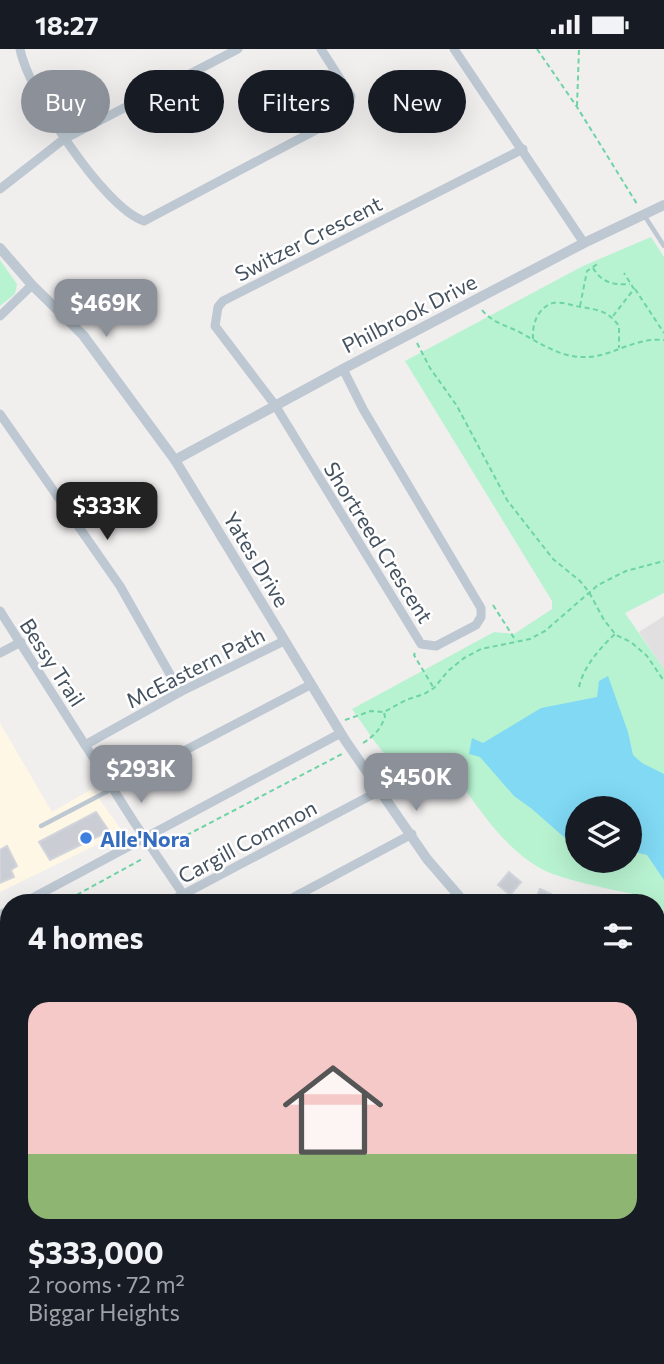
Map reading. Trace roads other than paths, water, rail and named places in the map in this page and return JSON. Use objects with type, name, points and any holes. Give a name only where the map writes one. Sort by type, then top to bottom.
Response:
[{"type":"street","points":[[20,49],[24,64],[77,158],[129,215],[144,221],[348,113],[351,96],[321,49]]},
{"type":"street","points":[[0,189],[64,139],[238,49]]},
{"type":"street","points":[[454,49],[584,243]]},
{"type":"street","name":"Switzer Crescent","points":[[275,405],[215,326],[218,307],[223,300],[523,149]]},
{"type":"street","name":"Philbrook Drive","points":[[176,460],[584,243],[664,205]]},
{"type":"street","name":"Yates Drive","points":[[0,248],[32,285],[83,335],[176,460],[338,729],[427,859],[457,894]]},
{"type":"street","points":[[0,316],[32,285]]},
{"type":"street","name":"Shortreed Crescent","points":[[275,405],[421,644],[436,646],[476,625],[481,617],[481,608],[363,408],[343,369]]},
{"type":"street","points":[[0,414],[120,586],[180,692]]},
{"type":"street","name":"Bessy Trail","points":[[0,611],[183,894]]},
{"type":"street","name":"McEastern Path","points":[[85,745],[180,692],[284,641]]},
{"type":"street","points":[[0,653],[21,642]]},
{"type":"street","points":[[113,788],[310,685]]},
{"type":"street","points":[[40,894],[338,729]]},
{"type":"street","name":"Cargill Common","points":[[195,894],[381,790]]},
{"type":"street","points":[[300,894],[412,834]]},
{"type":"lane","points":[[644,215],[664,246]]},
{"type":"lane","points":[[41,826],[113,788]]},
{"type":"water","points":[[608,676],[628,732],[633,755],[642,763],[664,774],[664,880],[647,855],[642,854],[642,796],[565,796],[565,838],[514,796],[480,757],[469,754],[472,738],[483,743],[541,708],[597,697],[599,681]]},
{"type":"place","name":"Alle'Nora","points":[[86,838]]}]
